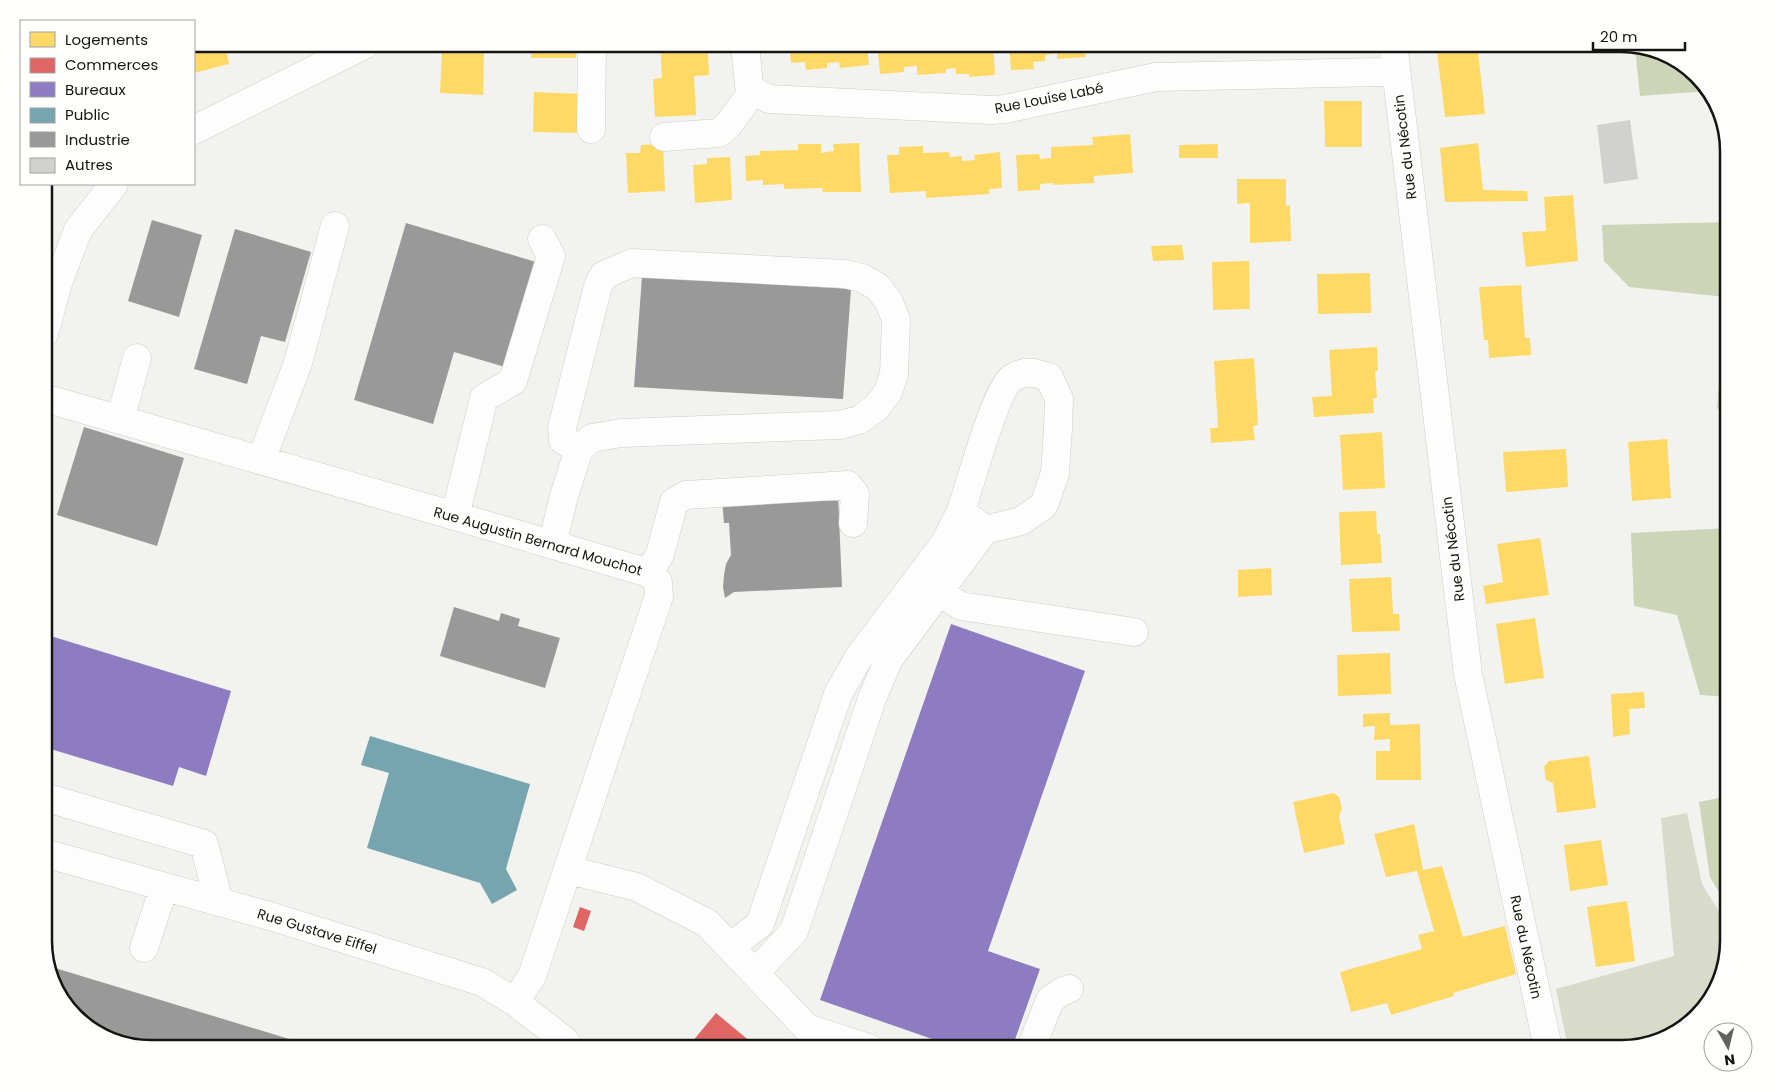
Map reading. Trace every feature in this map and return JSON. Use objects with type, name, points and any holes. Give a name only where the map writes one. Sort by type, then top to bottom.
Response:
[{"type":"street","name":"Rue du Nécotin","points":[[1394,52],[1468,674],[1546,1040]]},
{"type":"street","points":[[195,130],[348,53]]},
{"type":"street","points":[[591,129],[592,53]]},
{"type":"street","points":[[664,137],[719,133],[729,124],[753,91],[749,85],[747,53]]},
{"type":"street","name":"Rue Louise Labé","points":[[753,91],[769,99],[991,110],[1005,109],[1156,77],[1396,70]]},
{"type":"street","points":[[53,298],[78,230],[113,185]]},
{"type":"street","points":[[261,460],[298,363],[335,226]]},
{"type":"street","points":[[454,516],[484,398],[513,381],[551,256],[542,239]]},
{"type":"street","points":[[552,545],[564,496],[579,449],[592,438],[621,433],[840,425],[859,420],[876,408],[888,392],[894,374],[896,320],[889,302],[878,287],[862,278],[845,274],[632,263],[617,268],[604,275],[598,286],[562,428],[563,440],[579,449]]},
{"type":"street","points":[[120,420],[137,358]]},
{"type":"street","points":[[730,947],[760,924],[838,694],[859,657],[945,543],[961,511],[995,406],[1010,379],[1029,371],[1049,377],[1059,399],[1058,429],[1054,473],[1044,505],[1022,521],[985,530],[889,659],[873,696],[794,931],[755,973]]},
{"type":"street","name":"Rue Augustin Bernard Mouchot","points":[[53,401],[649,573],[658,582],[659,596],[532,976],[515,1002]]},
{"type":"street","points":[[649,573],[660,554],[674,502],[686,495],[848,485],[855,494],[853,522]]},
{"type":"street","points":[[961,511],[985,530]]},
{"type":"street","points":[[939,592],[962,606],[1134,632]]},
{"type":"street","points":[[53,800],[204,844],[219,902]]},
{"type":"street","name":"Rue Gustave Eiffel","points":[[53,856],[219,902],[460,974],[482,982],[515,1002],[564,1040]]},
{"type":"street","points":[[568,870],[637,887],[707,923],[807,1028],[844,1040]]},
{"type":"street","points":[[144,948],[164,887]]},
{"type":"street","points":[[1034,1040],[1050,1000],[1069,989]]},
{"type":"green space","points":[[1636,53],[1660,60],[1671,66],[1692,81],[1700,92],[1640,96]]},
{"type":"green space","points":[[1720,222],[1720,296],[1629,287],[1604,261],[1602,225]]},
{"type":"green space","points":[[1720,371],[1720,410],[1717,408]]},
{"type":"green space","points":[[1720,528],[1720,696],[1700,695],[1677,615],[1634,606],[1631,533]]},
{"type":"green space","points":[[1720,798],[1720,894],[1710,877],[1699,802]]},
{"type":"green space","points":[[1687,813],[1702,884],[1720,913],[1720,954],[1713,979],[1692,1011],[1660,1032],[1635,1039],[1566,1040],[1556,989],[1674,956],[1661,818]]},
{"type":"building: Logements","points":[[994,52],[995,75],[969,77],[969,74],[956,74],[956,68],[946,69],[946,73],[917,75],[917,66],[904,67],[904,72],[880,74],[878,53]]},
{"type":"building: Logements","points":[[1010,52],[1085,52],[1086,57],[1057,59],[1057,53],[1045,55],[1045,61],[1033,62],[1034,69],[1011,70]]},
{"type":"building: Logements","points":[[1437,52],[1478,52],[1485,114],[1445,117]]},
{"type":"building: Logements","points":[[195,53],[227,53],[229,64],[195,73]]},
{"type":"building: Logements","points":[[442,53],[484,53],[483,95],[440,93]]},
{"type":"building: Logements","points":[[531,53],[576,53],[576,58],[531,58]]},
{"type":"building: Logements","points":[[661,53],[708,53],[709,75],[694,76],[696,115],[655,117],[653,79],[662,78]]},
{"type":"building: Logements","points":[[790,53],[868,53],[869,65],[840,68],[839,62],[827,63],[827,68],[806,70],[805,62],[791,63]]},
{"type":"building: Logements","points":[[534,92],[584,94],[583,133],[533,132]]},
{"type":"building: Logements","points":[[1324,101],[1362,101],[1362,147],[1325,147]]},
{"type":"building: Logements","points":[[1130,134],[1133,173],[1094,176],[1094,183],[1040,184],[1040,190],[1018,191],[1016,155],[1039,154],[1040,159],[1051,158],[1051,147],[1093,145],[1092,137]]},
{"type":"building: Logements","points":[[859,143],[861,192],[823,192],[822,188],[784,189],[784,184],[763,185],[763,180],[746,181],[745,156],[760,155],[760,151],[798,150],[798,144],[821,144],[821,153],[834,151],[833,144]]},
{"type":"building: Logements","points":[[1478,143],[1483,190],[1527,191],[1528,201],[1445,202],[1440,148]]},
{"type":"building: Logements","points":[[663,144],[665,191],[628,193],[626,153],[640,153],[641,145]]},
{"type":"building: Logements","points":[[1218,144],[1218,158],[1179,158],[1179,145]]},
{"type":"building: Logements","points":[[923,146],[923,153],[949,152],[950,157],[962,156],[962,161],[975,160],[974,155],[1000,152],[1002,188],[989,189],[989,194],[926,198],[926,191],[890,193],[887,155],[899,155],[899,147]]},
{"type":"building: Logements","points":[[730,157],[732,200],[695,203],[693,165],[707,164],[707,158]]},
{"type":"building: Logements","points":[[1237,179],[1286,179],[1286,206],[1290,205],[1291,241],[1250,243],[1250,203],[1237,204]]},
{"type":"building: Logements","points":[[1573,195],[1578,261],[1526,267],[1522,232],[1546,231],[1544,197]]},
{"type":"building: Logements","points":[[1182,245],[1184,260],[1153,261],[1151,246]]},
{"type":"building: Logements","points":[[1249,261],[1250,309],[1213,310],[1212,262]]},
{"type":"building: Logements","points":[[1370,273],[1371,313],[1318,314],[1317,274]]},
{"type":"building: Logements","points":[[1521,285],[1525,338],[1530,338],[1531,355],[1489,358],[1488,340],[1484,340],[1479,287]]},
{"type":"building: Logements","points":[[1377,347],[1378,371],[1375,371],[1377,398],[1373,398],[1374,413],[1314,417],[1312,397],[1332,396],[1329,350]]},
{"type":"building: Logements","points":[[1254,358],[1258,425],[1253,426],[1255,440],[1211,443],[1210,428],[1218,428],[1214,361]]},
{"type":"building: Logements","points":[[1382,432],[1385,488],[1343,490],[1340,435]]},
{"type":"building: Logements","points":[[1667,439],[1671,498],[1632,501],[1628,442]]},
{"type":"building: Logements","points":[[1566,449],[1568,487],[1506,492],[1503,452]]},
{"type":"building: Logements","points":[[1376,511],[1377,534],[1380,534],[1382,563],[1341,565],[1339,512]]},
{"type":"building: Logements","points":[[1540,538],[1549,595],[1486,604],[1483,586],[1503,582],[1497,544]]},
{"type":"building: Logements","points":[[1271,568],[1272,595],[1238,597],[1238,570]]},
{"type":"building: Logements","points":[[1391,577],[1393,614],[1399,614],[1400,631],[1352,632],[1349,579]]},
{"type":"building: Logements","points":[[1535,618],[1544,678],[1505,684],[1496,624]]},
{"type":"building: Logements","points":[[1390,653],[1391,694],[1338,696],[1337,655]]},
{"type":"building: Logements","points":[[1644,692],[1645,708],[1629,709],[1630,734],[1613,737],[1611,694]]},
{"type":"building: Logements","points":[[1390,713],[1390,725],[1420,724],[1421,780],[1376,780],[1376,751],[1390,751],[1390,739],[1374,740],[1375,726],[1363,727],[1363,714]]},
{"type":"building: Logements","points":[[1589,756],[1596,808],[1557,813],[1553,783],[1546,780],[1544,767],[1549,761]]},
{"type":"building: Logements","points":[[1334,793],[1339,797],[1342,809],[1339,816],[1345,844],[1304,853],[1293,802]]},
{"type":"building: Logements","points":[[1414,824],[1423,870],[1442,866],[1463,937],[1505,926],[1516,974],[1453,993],[1454,996],[1391,1015],[1387,1003],[1351,1012],[1340,972],[1422,949],[1418,935],[1434,931],[1417,871],[1386,877],[1374,834]]},
{"type":"building: Logements","points":[[1601,840],[1608,885],[1570,891],[1564,845]]},
{"type":"building: Logements","points":[[1627,901],[1635,961],[1596,967],[1587,907]]},
{"type":"building: Commerces","points":[[580,907],[591,911],[584,931],[573,927]]},
{"type":"building: Commerces","points":[[716,1013],[748,1040],[694,1040]]},
{"type":"building: Bureaux","points":[[951,624],[1085,671],[988,951],[1040,969],[1015,1040],[935,1040],[820,1000]]},
{"type":"building: Bureaux","points":[[53,637],[231,691],[206,776],[179,767],[173,786],[53,750]]},
{"type":"building: Public","points":[[370,736],[530,784],[506,869],[517,890],[492,904],[480,883],[367,848],[389,773],[361,765]]},
{"type":"building: Industrie","points":[[152,220],[202,235],[179,317],[128,301]]},
{"type":"building: Industrie","points":[[406,223],[536,262],[505,367],[454,352],[433,424],[354,400]]},
{"type":"building: Industrie","points":[[235,229],[311,252],[285,342],[261,336],[247,384],[194,369]]},
{"type":"building: Industrie","points":[[642,276],[851,289],[843,399],[634,387]]},
{"type":"building: Industrie","points":[[84,427],[184,458],[157,546],[57,515]]},
{"type":"building: Industrie","points":[[838,494],[842,587],[734,592],[725,598],[723,587],[724,575],[726,564],[731,555],[729,523],[724,523],[722,499]]},
{"type":"building: Industrie","points":[[454,607],[499,621],[501,613],[520,619],[518,626],[560,638],[545,688],[440,656]]},
{"type":"building: Industrie","points":[[57,968],[292,1040],[151,1040],[126,1036],[102,1026],[81,1011],[66,990]]},
{"type":"building: Autres","points":[[1630,120],[1638,179],[1604,184],[1597,125]]}]
